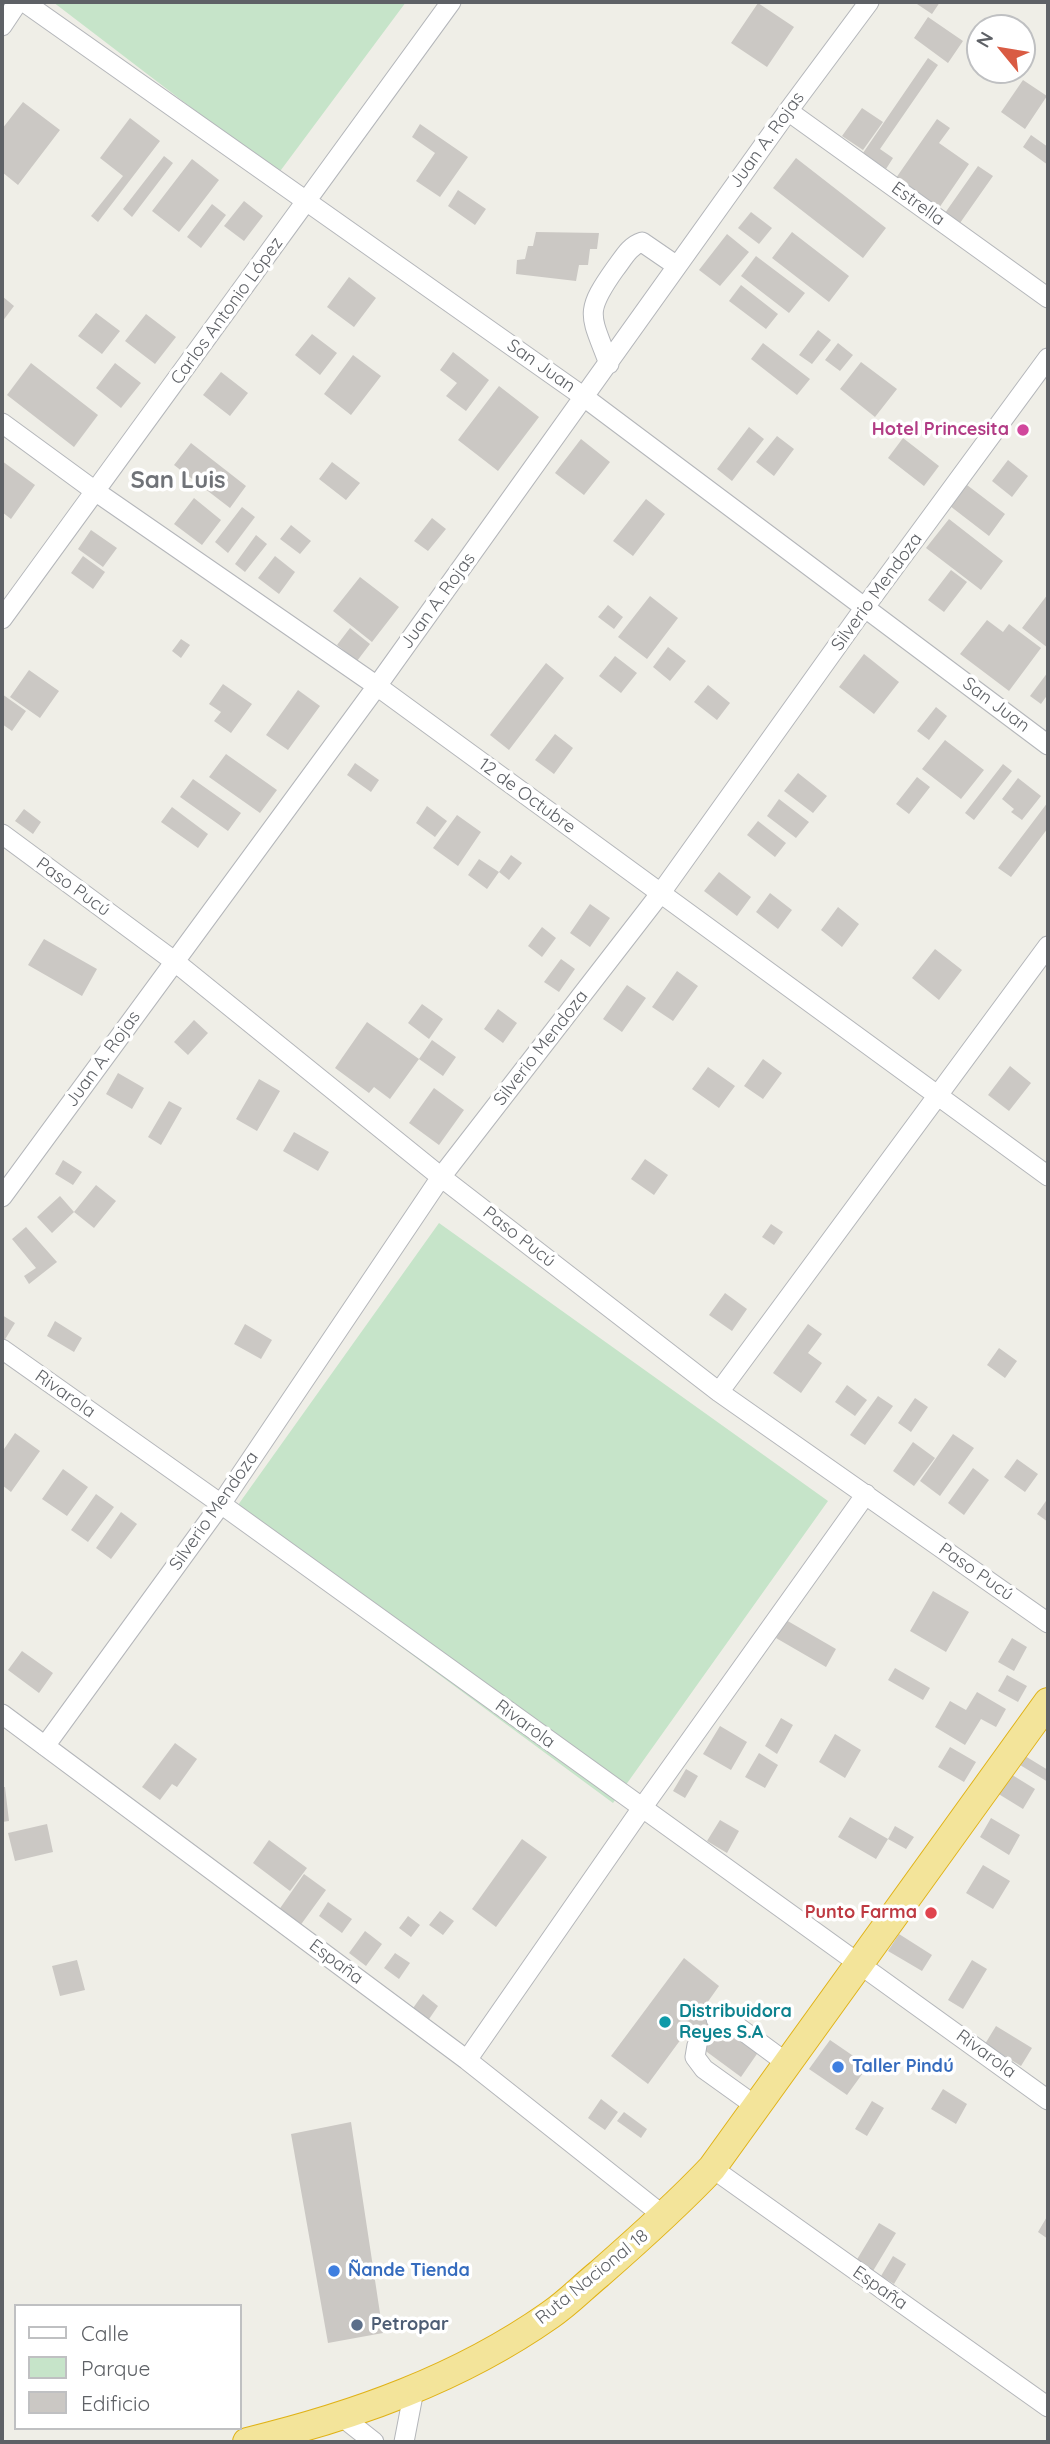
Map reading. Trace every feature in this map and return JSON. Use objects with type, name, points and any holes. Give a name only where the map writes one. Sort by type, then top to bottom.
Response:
[{"type":"highway","name":"Ruta Nacional 18","points":[[247,2442],[341,2416],[414,2390],[478,2360],[552,2314],[665,2217],[712,2168],[1048,1702]]},
{"type":"street","points":[[2,26],[18,2]]},
{"type":"street","name":"San Juan","points":[[24,2],[584,397],[1048,745]]},
{"type":"street","name":"Carlos Antonio López","points":[[2,619],[451,2]]},
{"type":"street","name":"Juan A. Rojas","points":[[2,1197],[377,686],[867,2]]},
{"type":"street","name":"Estrella","points":[[788,111],[1048,298]]},
{"type":"street","points":[[609,364],[593,319],[593,305],[598,293],[634,244],[642,242],[677,266]]},
{"type":"street","name":"Silverio Mendoza","points":[[45,1746],[221,1504],[441,1177],[660,894],[865,607],[1048,358]]},
{"type":"street","name":"12 de Octubre","points":[[2,423],[95,491],[377,686],[1048,1176]]},
{"type":"street","name":"Paso Pucú","points":[[2,834],[174,961],[441,1177],[719,1392],[1048,1623]]},
{"type":"street","points":[[719,1392],[1048,946]]},
{"type":"street","name":"Rivarola","points":[[2,1349],[1048,2100]]},
{"type":"street","points":[[467,2060],[642,1808],[866,1494]]},
{"type":"street","name":"España","points":[[2,1714],[467,2060],[665,2217]]},
{"type":"street","points":[[716,2019],[726,2020],[788,2064]]},
{"type":"street","points":[[697,2045],[695,2057],[704,2069],[757,2107]]},
{"type":"street","name":"España","points":[[712,2168],[1048,2407]]},
{"type":"street","points":[[404,2442],[414,2390]]},
{"type":"street","points":[[341,2416],[374,2442]]},
{"type":"green space","points":[[53,2],[406,2],[278,174]]},
{"type":"green space","points":[[439,1223],[828,1501],[613,1803],[228,1519]]},
{"type":"building","points":[[914,2],[940,2],[932,14]]},
{"type":"building","points":[[758,3],[794,27],[767,67],[731,43]]},
{"type":"building","points":[[928,17],[963,41],[948,63],[914,38]]},
{"type":"building","points":[[928,58],[938,65],[880,149],[893,158],[886,169],[863,153]]},
{"type":"building","points":[[1020,84],[1029,84],[1047,96],[1025,129],[1001,112]]},
{"type":"building","points":[[23,102],[60,130],[18,185],[2,172],[2,129]]},
{"type":"building","points":[[862,108],[883,122],[863,150],[842,136]]},
{"type":"building","points":[[130,118],[160,141],[98,222],[91,216],[123,176],[100,158]]},
{"type":"building","points":[[937,119],[950,128],[939,143],[969,164],[939,208],[896,178]]},
{"type":"building","points":[[420,124],[468,157],[440,197],[416,181],[435,153],[412,137]]},
{"type":"building","points":[[1031,135],[1048,147],[1048,165],[1023,147]]},
{"type":"building","points":[[164,156],[173,163],[132,217],[123,209]]},
{"type":"building","points":[[796,158],[886,228],[863,258],[773,188]]},
{"type":"building","points":[[192,159],[219,180],[179,232],[152,211]]},
{"type":"building","points":[[978,166],[993,176],[960,223],[945,213]]},
{"type":"building","points":[[458,190],[486,209],[475,225],[448,206]]},
{"type":"building","points":[[244,201],[263,216],[244,241],[224,226]]},
{"type":"building","points":[[212,204],[226,215],[201,248],[187,237]]},
{"type":"building","points":[[751,212],[772,228],[759,244],[738,228]]},
{"type":"building","points":[[536,232],[599,233],[597,249],[590,249],[588,265],[579,265],[576,281],[516,274],[517,260],[525,259],[528,246],[533,246]]},
{"type":"building","points":[[792,232],[849,276],[829,302],[772,258]]},
{"type":"building","points":[[727,234],[749,252],[720,286],[699,270]]},
{"type":"building","points":[[756,256],[805,293],[789,313],[741,276]]},
{"type":"building","points":[[349,277],[376,298],[354,327],[327,307]]},
{"type":"building","points":[[741,285],[778,314],[766,329],[729,301]]},
{"type":"building","points":[[2,296],[14,306],[2,322]]},
{"type":"building","points":[[96,313],[120,331],[102,354],[78,336]]},
{"type":"building","points":[[146,314],[176,337],[155,364],[125,341]]},
{"type":"building","points":[[818,330],[831,340],[812,364],[799,355]]},
{"type":"building","points":[[312,334],[337,353],[320,375],[295,355]]},
{"type":"building","points":[[763,343],[810,379],[797,395],[751,359]]},
{"type":"building","points":[[838,343],[853,355],[840,371],[825,360]]},
{"type":"building","points":[[453,352],[489,380],[466,411],[446,396],[457,383],[440,370]]},
{"type":"building","points":[[353,355],[381,376],[351,415],[324,394]]},
{"type":"building","points":[[861,362],[897,389],[875,417],[840,389]]},
{"type":"building","points":[[31,363],[98,415],[74,447],[7,395]]},
{"type":"building","points":[[115,363],[141,383],[121,408],[96,388]]},
{"type":"building","points":[[221,372],[248,393],[230,416],[203,395]]},
{"type":"building","points":[[499,386],[539,417],[498,471],[458,440]]},
{"type":"building","points":[[749,427],[764,439],[732,481],[717,469]]},
{"type":"building","points":[[777,436],[794,449],[774,476],[756,462]]},
{"type":"building","points":[[903,438],[939,466],[924,486],[888,458]]},
{"type":"building","points":[[581,439],[610,462],[584,495],[555,473]]},
{"type":"building","points":[[191,443],[246,486],[230,508],[174,465]]},
{"type":"building","points":[[1008,460],[1028,476],[1012,497],[992,481]]},
{"type":"building","points":[[2,461],[35,485],[11,519],[2,512]]},
{"type":"building","points":[[332,462],[360,483],[346,500],[319,479]]},
{"type":"building","points":[[967,485],[1005,514],[989,536],[950,506]]},
{"type":"building","points":[[194,498],[221,520],[202,545],[174,524]]},
{"type":"building","points":[[646,499],[665,514],[633,556],[613,541]]},
{"type":"building","points":[[242,507],[255,517],[228,553],[215,542]]},
{"type":"building","points":[[432,518],[446,529],[428,551],[414,541]]},
{"type":"building","points":[[949,519],[1003,561],[981,590],[926,548]]},
{"type":"building","points":[[291,525],[311,541],[300,554],[280,539]]},
{"type":"building","points":[[91,530],[117,548],[103,567],[78,549]]},
{"type":"building","points":[[256,535],[267,544],[245,572],[235,564]]},
{"type":"building","points":[[83,556],[105,572],[93,589],[71,573]]},
{"type":"building","points":[[275,556],[295,572],[279,594],[258,578]]},
{"type":"building","points":[[951,570],[967,582],[944,612],[928,600]]},
{"type":"building","points":[[360,577],[399,607],[372,642],[333,611]]},
{"type":"building","points":[[1048,594],[1048,648],[1022,628]]},
{"type":"building","points":[[650,596],[678,618],[647,659],[618,637]]},
{"type":"building","points":[[608,605],[623,617],[614,629],[598,617]]},
{"type":"building","points":[[987,620],[1003,632],[1009,624],[1041,648],[1009,691],[960,654]]},
{"type":"building","points":[[350,628],[370,644],[357,661],[337,645]]},
{"type":"building","points":[[181,639],[190,645],[181,658],[172,651]]},
{"type":"building","points":[[668,647],[686,661],[670,681],[653,667]]},
{"type":"building","points":[[864,654],[899,682],[874,714],[839,687]]},
{"type":"building","points":[[615,656],[637,673],[621,693],[599,676]]},
{"type":"building","points":[[546,663],[564,678],[509,750],[490,735]]},
{"type":"building","points":[[29,670],[59,691],[40,718],[10,697]]},
{"type":"building","points":[[1048,672],[1048,694],[1041,704],[1030,696]]},
{"type":"building","points":[[223,684],[252,704],[231,733],[214,721],[221,712],[209,704]]},
{"type":"building","points":[[708,685],[730,703],[717,720],[694,702]]},
{"type":"building","points":[[298,690],[320,706],[288,750],[266,735]]},
{"type":"building","points":[[2,694],[26,711],[12,731],[2,724]]},
{"type":"building","points":[[936,707],[947,716],[929,740],[917,731]]},
{"type":"building","points":[[555,734],[573,748],[554,774],[535,760]]},
{"type":"building","points":[[945,740],[984,770],[961,799],[922,769]]},
{"type":"building","points":[[226,754],[277,790],[260,813],[209,777]]},
{"type":"building","points":[[355,763],[379,780],[371,792],[347,775]]},
{"type":"building","points":[[1003,764],[1012,771],[974,820],[965,813]]},
{"type":"building","points":[[798,773],[827,796],[813,813],[784,791]]},
{"type":"building","points":[[917,777],[930,787],[909,814],[896,804]]},
{"type":"building","points":[[1018,778],[1041,796],[1022,820],[1011,812],[1014,809],[1002,799]]},
{"type":"building","points":[[193,779],[241,813],[228,831],[180,797]]},
{"type":"building","points":[[779,799],[809,822],[796,838],[767,816]]},
{"type":"building","points":[[1048,802],[1048,828],[1011,877],[998,868]]},
{"type":"building","points":[[427,806],[447,821],[435,837],[416,823]]},
{"type":"building","points":[[172,807],[208,834],[198,848],[161,822]]},
{"type":"building","points":[[24,809],[41,822],[33,834],[15,821]]},
{"type":"building","points":[[457,815],[481,832],[458,866],[433,848]]},
{"type":"building","points":[[758,821],[786,843],[775,857],[747,835]]},
{"type":"building","points":[[511,855],[522,863],[509,880],[499,872]]},
{"type":"building","points":[[479,859],[499,872],[487,889],[468,875]]},
{"type":"building","points":[[719,872],[751,897],[737,916],[704,891]]},
{"type":"building","points":[[770,893],[792,910],[778,929],[756,912]]},
{"type":"building","points":[[590,904],[610,918],[590,947],[570,933]]},
{"type":"building","points":[[838,907],[859,924],[842,947],[821,930]]},
{"type":"building","points":[[542,927],[556,938],[542,957],[528,946]]},
{"type":"building","points":[[44,939],[97,969],[82,996],[28,965]]},
{"type":"building","points":[[935,949],[962,970],[939,1000],[912,978]]},
{"type":"building","points":[[561,959],[575,969],[559,992],[544,982]]},
{"type":"building","points":[[677,971],[698,986],[673,1021],[652,1007]]},
{"type":"building","points":[[627,985],[646,998],[622,1032],[603,1019]]},
{"type":"building","points":[[422,1004],[443,1019],[429,1039],[408,1023]]},
{"type":"building","points":[[498,1009],[517,1023],[503,1043],[484,1029]]},
{"type":"building","points":[[194,1020],[208,1033],[188,1055],[174,1042]]},
{"type":"building","points":[[367,1022],[419,1059],[390,1099],[374,1087],[369,1093],[335,1068]]},
{"type":"building","points":[[432,1040],[456,1057],[443,1076],[419,1059]]},
{"type":"building","points":[[763,1059],[782,1073],[763,1099],[744,1086]]},
{"type":"building","points":[[1010,1066],[1031,1083],[1009,1111],[988,1095]]},
{"type":"building","points":[[708,1067],[735,1086],[719,1108],[692,1089]]},
{"type":"building","points":[[118,1073],[144,1088],[132,1109],[106,1094]]},
{"type":"building","points":[[259,1079],[280,1091],[257,1131],[236,1119]]},
{"type":"building","points":[[434,1088],[464,1110],[439,1145],[409,1123]]},
{"type":"building","points":[[169,1101],[182,1108],[161,1145],[148,1137]]},
{"type":"building","points":[[294,1132],[329,1152],[318,1171],[283,1151]]},
{"type":"building","points":[[645,1159],[668,1175],[654,1195],[631,1179]]},
{"type":"building","points":[[63,1160],[82,1172],[73,1185],[55,1174]]},
{"type":"building","points":[[96,1185],[116,1201],[94,1228],[74,1212]]},
{"type":"building","points":[[60,1196],[74,1212],[52,1233],[37,1217]]},
{"type":"building","points":[[771,1224],[783,1232],[774,1245],[762,1237]]},
{"type":"building","points":[[26,1227],[57,1262],[29,1284],[24,1276],[36,1268],[12,1239]]},
{"type":"building","points":[[725,1293],[747,1309],[732,1331],[709,1315]]},
{"type":"building","points":[[2,1315],[15,1323],[4,1341],[2,1340]]},
{"type":"building","points":[[55,1321],[82,1338],[74,1352],[47,1336]]},
{"type":"building","points":[[245,1324],[272,1340],[261,1359],[234,1344]]},
{"type":"building","points":[[808,1324],[822,1334],[808,1353],[822,1363],[801,1393],[773,1373]]},
{"type":"building","points":[[999,1348],[1017,1361],[1005,1378],[987,1365]]},
{"type":"building","points":[[847,1385],[867,1400],[855,1416],[835,1402]]},
{"type":"building","points":[[878,1396],[893,1406],[865,1445],[850,1435]]},
{"type":"building","points":[[915,1398],[928,1407],[911,1432],[898,1423]]},
{"type":"building","points":[[15,1433],[40,1451],[11,1492],[2,1485],[2,1452]]},
{"type":"building","points":[[953,1434],[974,1448],[940,1496],[920,1481]]},
{"type":"building","points":[[913,1442],[935,1458],[914,1486],[893,1471]]},
{"type":"building","points":[[1017,1459],[1038,1474],[1025,1492],[1004,1477]]},
{"type":"building","points":[[973,1468],[989,1480],[964,1515],[948,1503]]},
{"type":"building","points":[[63,1469],[88,1487],[67,1516],[42,1499]]},
{"type":"building","points":[[96,1494],[114,1507],[88,1542],[71,1530]]},
{"type":"building","points":[[1048,1498],[1048,1522],[1037,1514]]},
{"type":"building","points":[[121,1512],[137,1524],[111,1559],[96,1548]]},
{"type":"building","points":[[933,1591],[969,1612],[946,1652],[910,1631]]},
{"type":"building","points":[[786,1620],[836,1649],[826,1667],[776,1638]]},
{"type":"building","points":[[1012,1638],[1027,1647],[1014,1671],[998,1662]]},
{"type":"building","points":[[22,1651],[53,1673],[39,1693],[8,1670]]},
{"type":"building","points":[[895,1668],[930,1688],[923,1700],[888,1680]]},
{"type":"building","points":[[1007,1675],[1027,1686],[1018,1702],[998,1691]]},
{"type":"building","points":[[977,1692],[1006,1709],[996,1727],[981,1719],[965,1745],[935,1727],[950,1701],[966,1710]]},
{"type":"building","points":[[781,1718],[793,1725],[777,1754],[765,1746]]},
{"type":"building","points":[[720,1726],[747,1742],[731,1770],[703,1754]]},
{"type":"building","points":[[835,1734],[861,1750],[845,1778],[819,1762]]},
{"type":"building","points":[[175,1743],[197,1759],[177,1787],[172,1784],[160,1800],[142,1787]]},
{"type":"building","points":[[950,1747],[976,1762],[964,1782],[938,1767]]},
{"type":"building","points":[[759,1753],[778,1765],[765,1788],[745,1777]]},
{"type":"building","points":[[1025,1756],[1048,1770],[1048,1782],[1020,1765]]},
{"type":"building","points":[[686,1769],[698,1776],[685,1798],[673,1791]]},
{"type":"building","points":[[1009,1773],[1035,1789],[1023,1809],[997,1793]]},
{"type":"building","points":[[2,1787],[5,1787],[9,1821],[2,1822]]},
{"type":"building","points":[[850,1817],[888,1839],[876,1859],[838,1837]]},
{"type":"building","points":[[991,1818],[1020,1835],[1009,1855],[980,1837]]},
{"type":"building","points":[[720,1820],[739,1831],[727,1853],[707,1841]]},
{"type":"building","points":[[47,1824],[53,1852],[15,1861],[8,1833]]},
{"type":"building","points":[[895,1826],[914,1837],[906,1849],[888,1839]]},
{"type":"building","points":[[522,1839],[547,1857],[496,1927],[472,1909]]},
{"type":"building","points":[[269,1840],[307,1868],[290,1891],[253,1863]]},
{"type":"building","points":[[983,1865],[1010,1881],[993,1909],[966,1893]]},
{"type":"building","points":[[304,1874],[326,1890],[297,1930],[276,1914]]},
{"type":"building","points":[[328,1902],[352,1919],[342,1933],[319,1916]]},
{"type":"building","points":[[440,1911],[454,1921],[443,1935],[429,1925]]},
{"type":"building","points":[[408,1916],[420,1925],[411,1937],[399,1928]]},
{"type":"building","points":[[365,1931],[382,1944],[366,1966],[349,1953]]},
{"type":"building","points":[[899,1934],[932,1955],[922,1971],[888,1951]]},
{"type":"building","points":[[395,1953],[410,1963],[399,1979],[384,1968]]},
{"type":"building","name":"Distribuidora Reyes S.A","points":[[684,1958],[719,1986],[702,2010],[759,2051],[741,2077],[684,2035],[648,2084],[611,2056]]},
{"type":"building","points":[[77,1960],[85,1990],[60,1996],[52,1966]]},
{"type":"building","points":[[972,1960],[987,1969],[963,2009],[948,2000]]},
{"type":"building","points":[[423,1994],[438,2006],[427,2022],[411,2011]]},
{"type":"building","points":[[996,2026],[1032,2048],[1021,2066],[985,2044]]},
{"type":"building","name":"Taller Pindú","points":[[830,2040],[868,2066],[847,2095],[809,2069]]},
{"type":"building","points":[[943,2089],[967,2104],[956,2124],[931,2109]]},
{"type":"building","points":[[601,2099],[618,2112],[605,2130],[588,2118]]},
{"type":"building","points":[[872,2101],[884,2108],[867,2136],[855,2129]]},
{"type":"building","points":[[624,2112],[647,2129],[641,2138],[617,2121]]},
{"type":"building","points":[[351,2122],[383,2333],[328,2343],[291,2134]]},
{"type":"building","points":[[1048,2215],[1048,2239],[1038,2232]]},
{"type":"building","points":[[879,2223],[896,2233],[873,2271],[856,2261]]},
{"type":"building","points":[[893,2256],[906,2264],[894,2284],[881,2276]]},
{"type":"tunnel","points":[[697,2045],[716,2019]]},
{"type":"place","name":"Hotel Princesita","points":[[1023,430]]},
{"type":"place","name":"Punto Farma","points":[[931,1913]]},
{"type":"place","name":"Distribuidora Reyes S.A","points":[[665,2022]]},
{"type":"place","name":"Taller Pindú","points":[[838,2067]]},
{"type":"place","name":"Ñande Tienda","points":[[334,2271]]},
{"type":"place","name":"Petropar","points":[[357,2325]]},
{"type":"district","name":"San Luis","points":[[178,481]]}]
